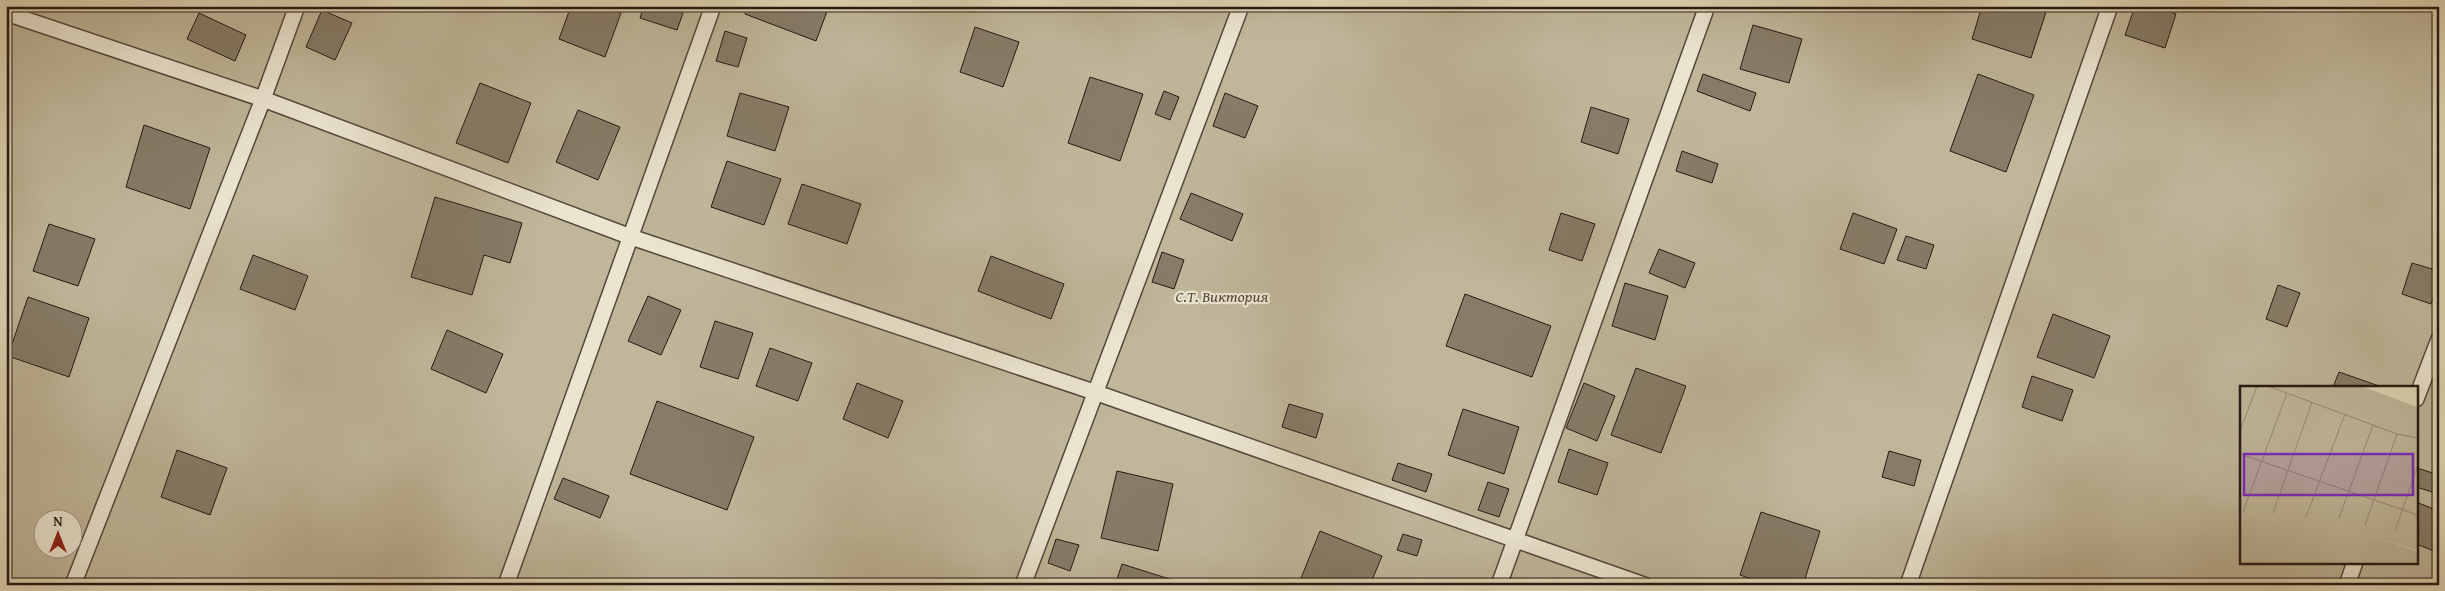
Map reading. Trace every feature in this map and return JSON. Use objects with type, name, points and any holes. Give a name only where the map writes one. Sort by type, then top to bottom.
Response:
[{"type":"lane","points":[[73,585],[263,99],[297,6]]},
{"type":"lane","points":[[506,585],[712,6]]},
{"type":"lane","points":[[1023,585],[1097,393],[1241,6]]},
{"type":"lane","points":[[1499,585],[1707,6]]},
{"type":"lane","points":[[1908,585],[2110,6]]},
{"type":"lane","points":[[6,13],[263,99],[631,237],[1097,393],[1644,585]]},
{"type":"lane","points":[[2418,394],[2439,339]]},
{"type":"lane","points":[[2347,585],[2355,564]]},
{"type":"green space","name":"С.Т. Виктория","points":[[6,6],[2439,6],[2439,585],[6,585]]},
{"type":"building","points":[[571,6],[604,6],[621,13],[605,57],[559,39]]},
{"type":"building","points":[[644,6],[663,6],[683,13],[677,30],[640,18]]},
{"type":"building","points":[[747,6],[829,6],[816,41],[745,14]]},
{"type":"building","points":[[1982,6],[2048,6],[2031,58],[1972,39]]},
{"type":"building","points":[[2135,6],[2150,6],[2176,14],[2165,48],[2125,35]]},
{"type":"building","points":[[322,10],[352,23],[335,60],[306,47]]},
{"type":"building","points":[[199,13],[246,35],[235,61],[187,39]]},
{"type":"building","points":[[1753,25],[1802,39],[1789,83],[1740,69]]},
{"type":"building","points":[[975,27],[1019,42],[1003,87],[960,72]]},
{"type":"building","points":[[725,31],[747,38],[738,67],[716,61]]},
{"type":"building","points":[[1703,74],[1756,93],[1750,111],[1697,91]]},
{"type":"building","points":[[1978,74],[2034,95],[2006,172],[1950,151]]},
{"type":"building","points":[[1090,77],[1143,94],[1120,161],[1068,143]]},
{"type":"building","points":[[480,83],[531,103],[508,163],[456,143]]},
{"type":"building","points":[[1164,91],[1179,97],[1170,120],[1155,114]]},
{"type":"building","points":[[740,93],[789,107],[775,151],[727,136]]},
{"type":"building","points":[[1225,93],[1258,106],[1245,138],[1213,126]]},
{"type":"building","points":[[1591,107],[1629,119],[1618,154],[1581,142]]},
{"type":"building","points":[[578,110],[620,127],[598,180],[556,162]]},
{"type":"building","points":[[144,125],[210,148],[190,209],[126,187]]},
{"type":"building","points":[[1682,151],[1718,164],[1712,183],[1676,171]]},
{"type":"building","points":[[727,161],[781,179],[764,225],[711,207]]},
{"type":"building","points":[[802,184],[861,204],[847,244],[788,224]]},
{"type":"building","points":[[2439,188],[2439,207],[2433,204]]},
{"type":"building","points":[[1191,193],[1243,214],[1232,241],[1180,219]]},
{"type":"building","points":[[435,197],[522,223],[510,263],[484,255],[472,295],[411,277]]},
{"type":"building","points":[[1561,213],[1595,224],[1582,261],[1549,250]]},
{"type":"building","points":[[1853,213],[1897,229],[1884,264],[1840,249]]},
{"type":"building","points":[[49,224],[95,239],[78,286],[33,271]]},
{"type":"building","points":[[1906,236],[1934,245],[1926,269],[1897,260]]},
{"type":"building","points":[[1659,249],[1695,263],[1685,288],[1649,273]]},
{"type":"building","points":[[1162,252],[1184,260],[1174,289],[1152,282]]},
{"type":"building","points":[[253,255],[308,276],[295,310],[240,289]]},
{"type":"building","points":[[991,256],[1064,284],[1051,319],[978,291]]},
{"type":"building","points":[[2412,263],[2439,271],[2439,280],[2431,304],[2402,294]]},
{"type":"building","points":[[1625,283],[1668,296],[1655,340],[1612,326]]},
{"type":"building","points":[[2278,285],[2300,293],[2287,327],[2266,319]]},
{"type":"building","points":[[1465,294],[1551,326],[1532,377],[1446,346]]},
{"type":"building","points":[[648,296],[681,310],[661,355],[628,341]]},
{"type":"building","points":[[28,297],[89,318],[69,377],[8,356]]},
{"type":"building","points":[[2053,314],[2110,336],[2094,378],[2037,357]]},
{"type":"building","points":[[715,321],[753,333],[738,379],[700,367]]},
{"type":"building","points":[[447,330],[503,354],[486,393],[431,369]]},
{"type":"building","points":[[770,348],[812,363],[798,401],[756,386]]},
{"type":"building","points":[[1636,368],[1686,386],[1661,453],[1611,435]]},
{"type":"building","points":[[2339,372],[2379,386],[2333,386]]},
{"type":"building","points":[[2032,376],[2073,390],[2062,421],[2022,407]]},
{"type":"building","points":[[857,383],[903,401],[888,438],[843,419]]},
{"type":"building","points":[[1584,383],[1615,396],[1597,441],[1566,428]]},
{"type":"building","points":[[657,401],[754,437],[727,510],[630,474]]},
{"type":"building","points":[[1289,404],[1323,414],[1316,438],[1282,427]]},
{"type":"building","points":[[1463,409],[1519,427],[1504,474],[1448,455]]},
{"type":"building","points":[[1569,449],[1608,463],[1597,495],[1558,482]]},
{"type":"building","points":[[177,450],[227,468],[210,515],[161,497]]},
{"type":"building","points":[[1889,451],[1921,460],[1914,486],[1882,477]]},
{"type":"building","points":[[1398,463],[1432,474],[1426,492],[1392,480]]},
{"type":"building","points":[[2418,468],[2439,475],[2439,494],[2418,488]]},
{"type":"building","points":[[1117,471],[1173,484],[1158,551],[1101,538]]},
{"type":"building","points":[[563,478],[609,496],[600,518],[554,499]]},
{"type":"building","points":[[1488,482],[1509,489],[1499,517],[1478,510]]},
{"type":"building","points":[[2418,503],[2439,511],[2439,553],[2418,545]]},
{"type":"building","points":[[1761,512],[1820,531],[1803,585],[1769,585],[1740,575]]},
{"type":"building","points":[[1320,531],[1382,556],[1370,585],[1304,585],[1299,583]]},
{"type":"building","points":[[1403,534],[1422,540],[1417,556],[1397,550]]},
{"type":"building","points":[[1056,539],[1079,545],[1070,571],[1048,563]]},
{"type":"building","points":[[1122,564],[1179,582],[1178,585],[1115,585]]}]
